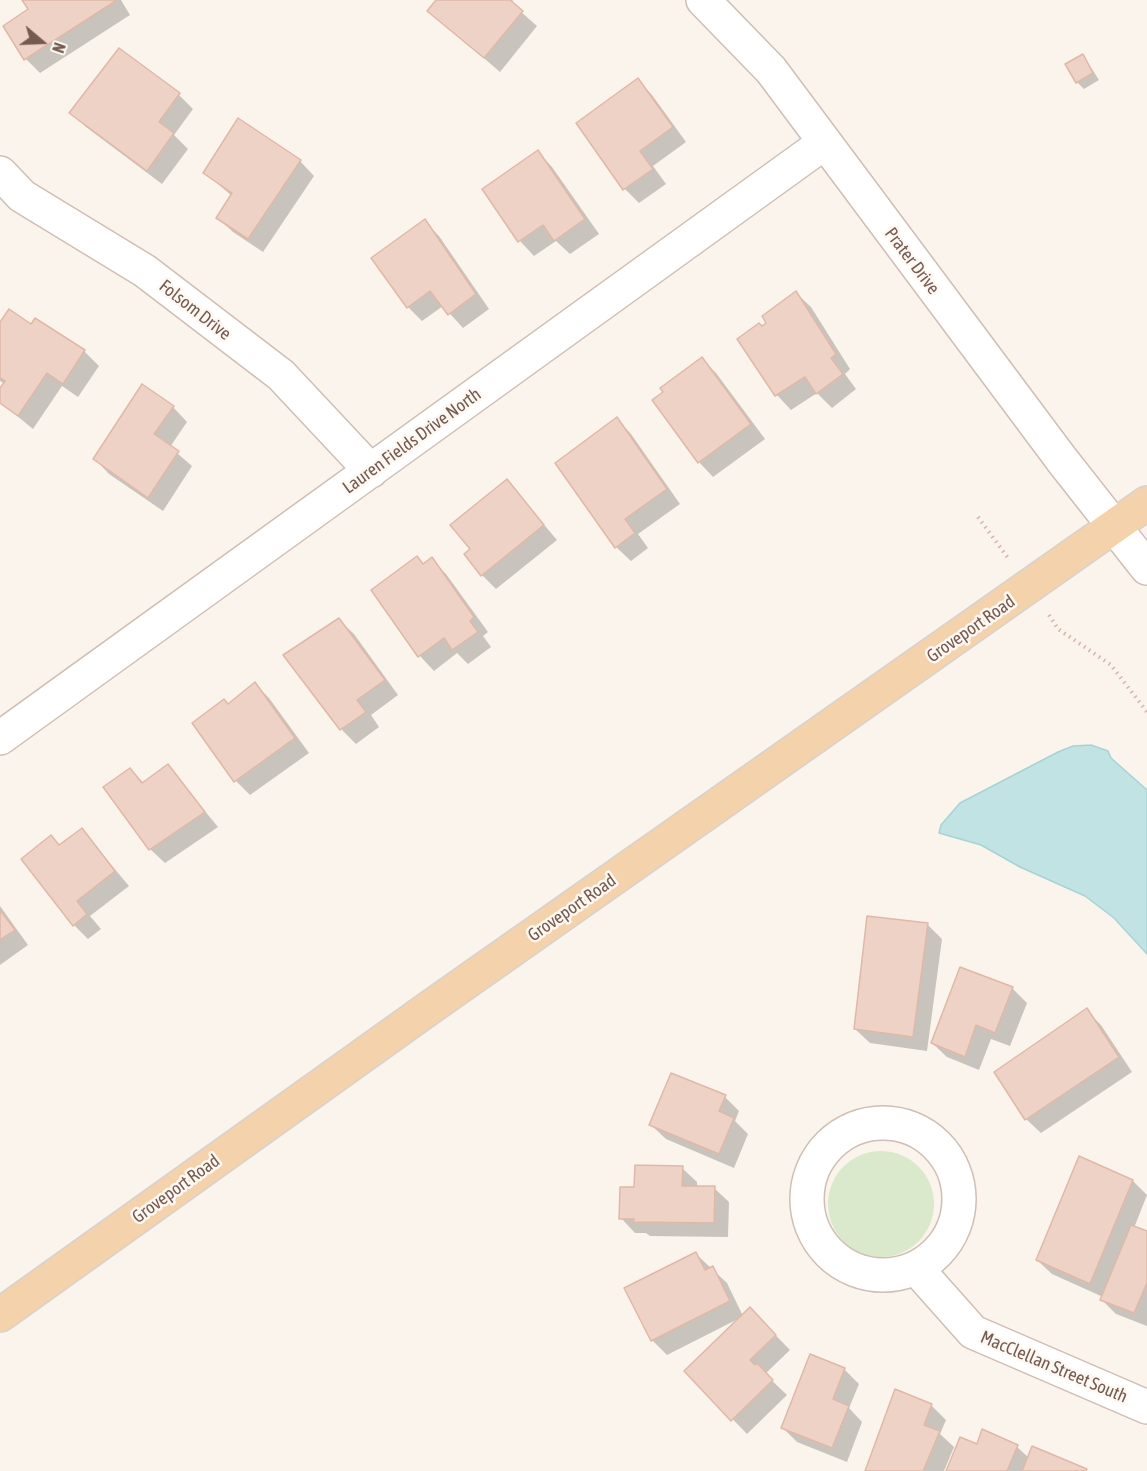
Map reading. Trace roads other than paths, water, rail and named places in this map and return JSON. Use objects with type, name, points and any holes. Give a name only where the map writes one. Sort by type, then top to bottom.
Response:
[{"type":"main road","name":"Groveport Road","points":[[0,1315],[432,1006],[1147,503]]},
{"type":"street","name":"Prater Drive","points":[[703,0],[771,70],[1062,460],[1147,568]]},
{"type":"street","name":"Lauren Fields Drive North","points":[[0,738],[824,143]]},
{"type":"street","name":"Folsom Drive","points":[[0,173],[22,196],[145,271],[280,375],[371,471]]},
{"type":"street","points":[[883,1121],[917,1128],[944,1150],[959,1181],[958,1216],[944,1247],[917,1269],[883,1276],[850,1269],[823,1247],[807,1216],[807,1181],[822,1150],[849,1129],[883,1121]]},
{"type":"street","name":"MacClellan Street South","points":[[917,1269],[973,1332],[1147,1407]]},
{"type":"water","points":[[1091,745],[1108,751],[1111,758],[1147,790],[1147,954],[1114,918],[1085,896],[1020,867],[981,845],[939,833],[941,825],[960,803],[1058,752],[1073,746]]}]
